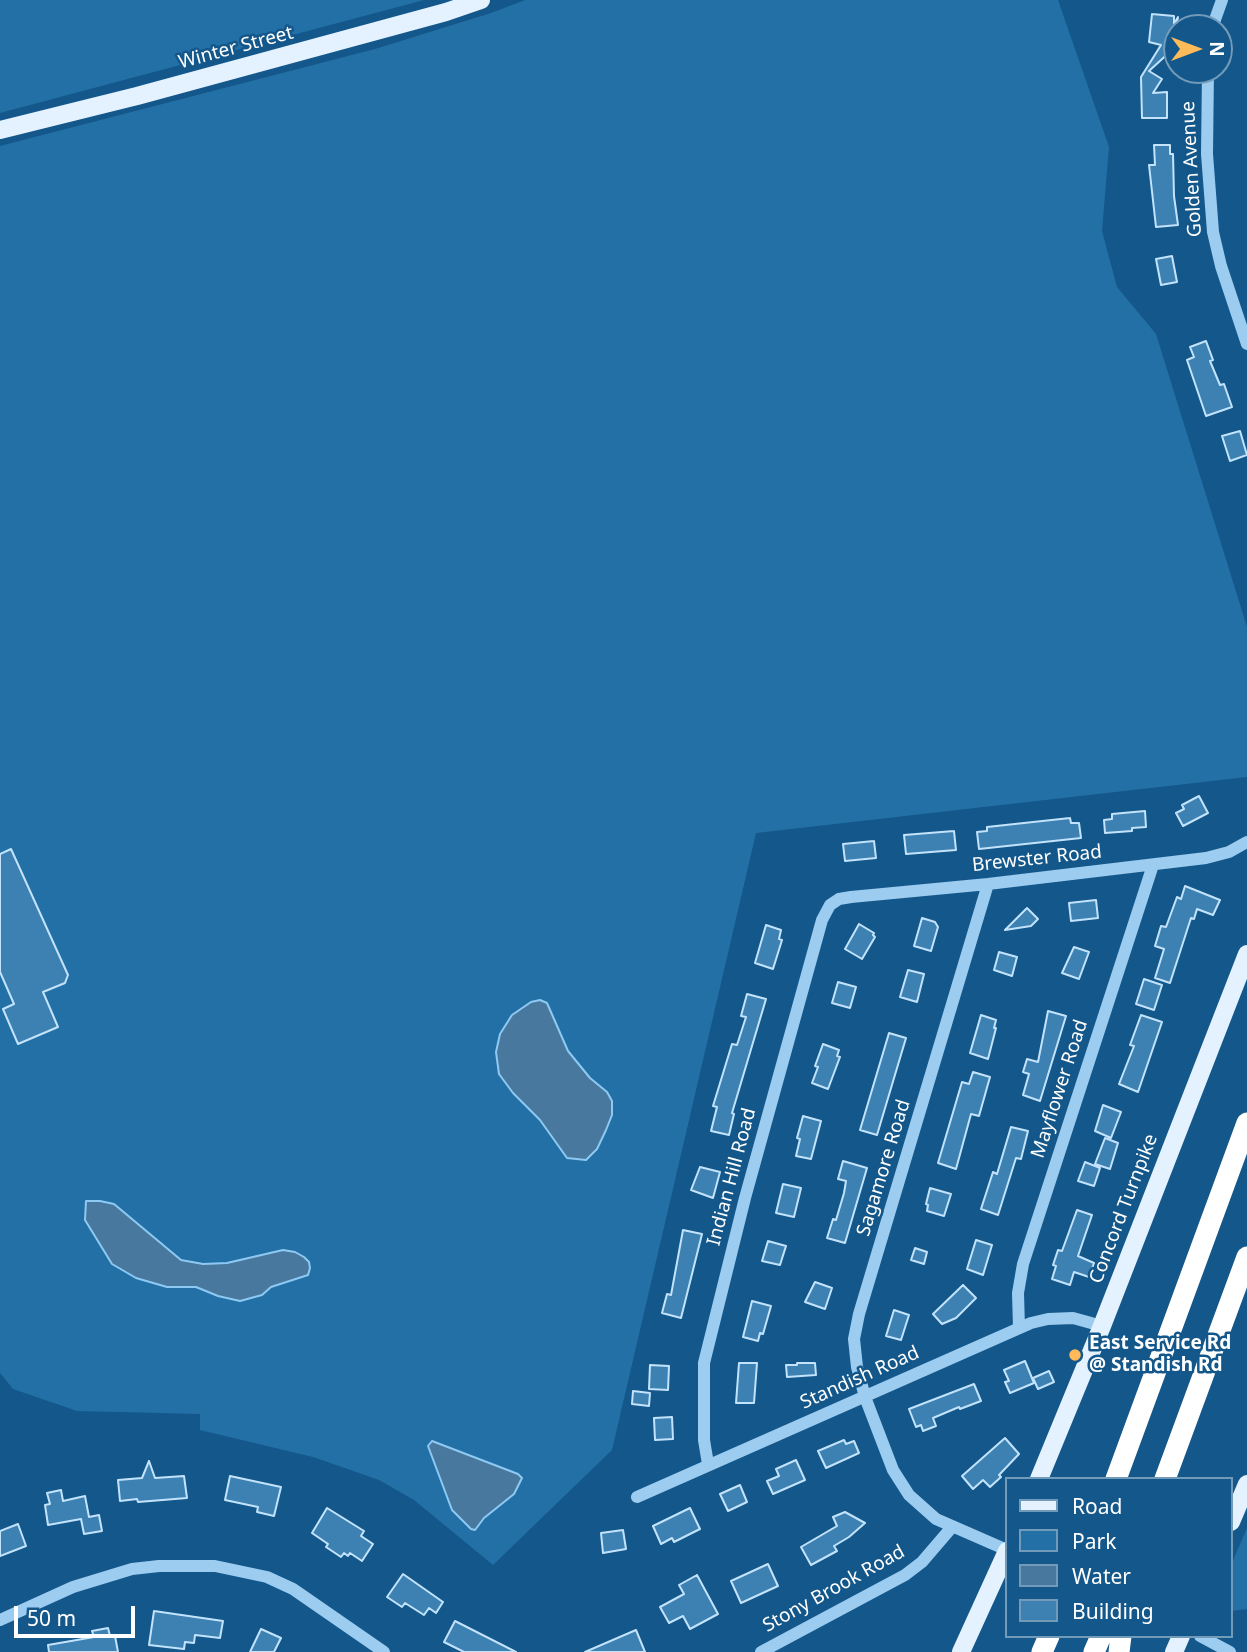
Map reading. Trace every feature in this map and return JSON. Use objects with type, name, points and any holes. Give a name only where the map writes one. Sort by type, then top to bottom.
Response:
[{"type":"highway","points":[[1117,1477],[1247,1123]]},
{"type":"highway","points":[[1166,1477],[1247,1257]]},
{"type":"main road","name":"Winter Street","points":[[0,130],[137,96],[446,12],[481,0]]},
{"type":"main road","name":"Concord Turnpike","points":[[1040,1477],[1102,1326],[1247,954]]},
{"type":"main road","points":[[1233,1517],[1247,1485]]},
{"type":"main road","points":[[961,1652],[1006,1552]]},
{"type":"street","name":"Golden Avenue","points":[[1208,84],[1207,154],[1212,220],[1218,256],[1241,309],[1247,344]]},
{"type":"street","name":"Brewster Road","points":[[830,905],[839,899],[852,897],[988,884],[1213,856],[1236,849],[1247,842]]},
{"type":"street","name":"Mayflower Road","points":[[1019,1328],[1021,1271],[1153,865]]},
{"type":"street","name":"Sagamore Road","points":[[988,884],[859,1314],[855,1347],[865,1397],[890,1463],[914,1501],[930,1515],[952,1527],[1006,1550]]},
{"type":"street","name":"Indian Hill Road","points":[[708,1464],[704,1440],[704,1363],[742,1209],[822,920],[830,905]]},
{"type":"street","name":"Standish Road","points":[[637,1497],[1039,1320],[1064,1317],[1102,1326]]},
{"type":"street","name":"Stony Brook Road","points":[[761,1652],[905,1575],[922,1562],[952,1527]]},
{"type":"street","points":[[0,1620],[73,1587],[132,1569],[215,1566],[267,1577],[293,1589],[384,1652]]},
{"type":"street","points":[[1204,1638],[1230,1652]]},
{"type":"green space","points":[[0,0],[424,0],[0,113]]},
{"type":"green space","points":[[525,0],[1058,0],[1109,147],[1102,231],[1117,287],[1156,334],[1247,627],[1247,777],[756,833],[612,1450],[493,1565],[414,1500],[379,1480],[313,1457],[200,1430],[200,1414],[77,1411],[13,1389],[0,1373],[0,146],[375,49]]},
{"type":"green space","points":[[1247,1528],[1247,1609],[1233,1611],[1233,1560]]},
{"type":"water","points":[[540,1000],[547,1003],[568,1051],[590,1078],[607,1092],[612,1101],[612,1115],[606,1130],[597,1149],[586,1160],[567,1158],[540,1120],[513,1093],[499,1074],[496,1052],[500,1034],[512,1015],[531,1002]]},
{"type":"water","points":[[86,1201],[114,1204],[181,1260],[203,1264],[227,1263],[283,1250],[295,1252],[309,1262],[308,1275],[271,1287],[262,1295],[240,1301],[196,1287],[167,1287],[136,1278],[112,1264],[85,1220]]},
{"type":"water","points":[[432,1441],[518,1474],[522,1478],[514,1494],[484,1518],[475,1530],[452,1510],[428,1446]]},
{"type":"building","points":[[1152,14],[1163,15],[1163,58],[1149,71],[1162,79],[1153,93],[1167,92],[1167,118],[1142,118],[1141,77],[1161,45],[1149,42]]},
{"type":"building","points":[[1154,145],[1170,145],[1170,154],[1173,154],[1178,225],[1156,227],[1149,165],[1155,165]]},
{"type":"building","points":[[1172,256],[1177,282],[1161,285],[1156,259]]},
{"type":"building","points":[[1206,341],[1213,360],[1210,361],[1220,385],[1224,384],[1232,407],[1206,416],[1187,360],[1194,357],[1190,347]]},
{"type":"building","points":[[1240,431],[1247,455],[1230,461],[1222,436]]},
{"type":"building","points":[[1199,796],[1208,813],[1183,826],[1176,813],[1184,809],[1182,805]]},
{"type":"building","points":[[1145,811],[1146,827],[1105,833],[1104,820],[1112,819],[1112,814]]},
{"type":"building","points":[[1070,818],[1071,823],[1079,823],[1081,838],[979,849],[977,832],[987,831],[987,827]]},
{"type":"building","points":[[954,831],[956,850],[906,854],[904,835]]},
{"type":"building","points":[[874,841],[876,858],[845,861],[843,844]]},
{"type":"building","points":[[11,849],[68,975],[65,983],[43,992],[58,1027],[18,1044],[3,1009],[14,1004],[0,972],[0,854]]},
{"type":"building","points":[[1185,886],[1220,900],[1213,915],[1197,909],[1194,919],[1191,918],[1170,983],[1155,978],[1164,949],[1155,946],[1161,926],[1166,927],[1177,897],[1181,899]]},
{"type":"building","points":[[1096,900],[1098,918],[1071,921],[1069,903]]},
{"type":"building","points":[[1027,908],[1038,919],[1031,926],[1005,930]]},
{"type":"building","points":[[922,918],[935,922],[938,927],[931,951],[914,946]]},
{"type":"building","points":[[859,924],[874,933],[875,937],[862,959],[845,949]]},
{"type":"building","points":[[766,925],[781,930],[779,939],[782,940],[773,969],[755,963]]},
{"type":"building","points":[[1074,947],[1089,952],[1079,979],[1062,973]]},
{"type":"building","points":[[999,952],[1017,957],[1012,976],[994,970]]},
{"type":"building","points":[[908,970],[924,974],[917,1002],[900,997]]},
{"type":"building","points":[[1144,979],[1162,985],[1154,1010],[1136,1004]]},
{"type":"building","points":[[838,982],[856,987],[850,1008],[832,1003]]},
{"type":"building","points":[[747,994],[766,999],[732,1113],[734,1114],[729,1135],[711,1131],[717,1107],[713,1106],[732,1044],[737,1045],[746,1017],[741,1016]]},
{"type":"building","points":[[1048,1011],[1066,1016],[1040,1101],[1023,1095],[1029,1074],[1023,1072],[1027,1059],[1038,1062]]},
{"type":"building","points":[[981,1015],[996,1020],[988,1059],[970,1053]]},
{"type":"building","points":[[1141,1015],[1162,1022],[1138,1092],[1119,1084],[1134,1046],[1130,1045]]},
{"type":"building","points":[[889,1033],[906,1038],[877,1135],[860,1130]]},
{"type":"building","points":[[823,1044],[839,1050],[837,1056],[840,1057],[828,1089],[812,1083]]},
{"type":"building","points":[[973,1072],[990,1077],[979,1116],[971,1114],[956,1169],[938,1163],[962,1082],[969,1084]]},
{"type":"building","points":[[1103,1105],[1121,1112],[1111,1138],[1095,1131]]},
{"type":"building","points":[[803,1116],[821,1121],[811,1159],[796,1156],[800,1139],[797,1138]]},
{"type":"building","points":[[1011,1127],[1028,1131],[1021,1159],[1016,1158],[998,1215],[981,1209],[993,1172],[997,1174]]},
{"type":"building","points":[[1105,1138],[1118,1143],[1110,1169],[1095,1164]]},
{"type":"building","points":[[843,1161],[867,1168],[845,1243],[827,1238],[844,1193],[846,1181],[838,1179]]},
{"type":"building","points":[[1085,1162],[1100,1168],[1094,1186],[1078,1181]]},
{"type":"building","points":[[700,1167],[720,1172],[713,1198],[691,1190]]},
{"type":"building","points":[[783,1184],[801,1188],[794,1217],[776,1213]]},
{"type":"building","points":[[930,1188],[951,1194],[944,1216],[927,1211]]},
{"type":"building","points":[[1077,1210],[1092,1215],[1078,1256],[1094,1263],[1089,1277],[1074,1272],[1070,1285],[1052,1279],[1056,1266],[1053,1265],[1058,1250],[1062,1251]]},
{"type":"building","points":[[683,1230],[702,1234],[681,1318],[662,1313],[667,1294],[671,1295]]},
{"type":"building","points":[[976,1240],[992,1245],[983,1275],[967,1269]]},
{"type":"building","points":[[768,1241],[786,1246],[780,1265],[762,1261]]},
{"type":"building","points":[[915,1248],[927,1252],[924,1264],[911,1260]]},
{"type":"building","points":[[815,1282],[832,1288],[825,1309],[805,1302]]},
{"type":"building","points":[[963,1285],[976,1298],[956,1318],[942,1324],[933,1314]]},
{"type":"building","points":[[752,1301],[771,1306],[763,1334],[760,1333],[758,1341],[743,1337]]},
{"type":"building","points":[[894,1310],[909,1315],[901,1340],[886,1336]]},
{"type":"building","points":[[1025,1361],[1034,1383],[1010,1393],[1004,1370]]},
{"type":"building","points":[[739,1363],[757,1363],[754,1403],[736,1403]]},
{"type":"building","points":[[815,1363],[816,1375],[787,1377],[786,1365]]},
{"type":"building","points":[[650,1365],[669,1366],[668,1390],[649,1389]]},
{"type":"building","points":[[1049,1371],[1054,1382],[1038,1389],[1033,1378]]},
{"type":"building","points":[[974,1384],[981,1401],[933,1418],[936,1426],[923,1431],[921,1425],[916,1427],[909,1409]]},
{"type":"building","points":[[633,1391],[650,1393],[649,1406],[632,1404]]},
{"type":"building","points":[[672,1417],[673,1439],[655,1440],[654,1418]]},
{"type":"building","points":[[1005,1438],[1019,1454],[990,1487],[983,1480],[973,1489],[962,1476]]},
{"type":"building","points":[[844,1440],[846,1444],[854,1441],[859,1453],[826,1468],[818,1451]]},
{"type":"building","points":[[796,1460],[805,1480],[773,1494],[767,1481],[779,1476],[776,1469]]},
{"type":"building","points":[[149,1461],[155,1478],[184,1476],[187,1498],[120,1501],[118,1480],[142,1478]]},
{"type":"building","points":[[230,1476],[281,1487],[274,1516],[257,1512],[258,1507],[225,1500]]},
{"type":"building","points":[[740,1485],[747,1502],[728,1511],[720,1494]]},
{"type":"building","points":[[61,1490],[63,1501],[85,1496],[89,1517],[99,1515],[102,1531],[84,1534],[81,1519],[48,1525],[45,1505],[50,1504],[47,1493]]},
{"type":"building","points":[[327,1508],[364,1531],[361,1536],[373,1544],[362,1561],[350,1553],[348,1556],[344,1553],[341,1557],[312,1533]]},
{"type":"building","points":[[690,1508],[700,1529],[674,1542],[672,1538],[661,1544],[653,1526]]},
{"type":"building","points":[[845,1512],[865,1523],[834,1546],[837,1551],[811,1565],[801,1547],[837,1526],[833,1517]]},
{"type":"building","points":[[18,1524],[26,1546],[0,1556],[0,1531]]},
{"type":"building","points":[[623,1530],[626,1549],[603,1553],[601,1533]]},
{"type":"building","points":[[768,1564],[778,1586],[741,1603],[731,1581]]},
{"type":"building","points":[[403,1574],[443,1602],[436,1613],[429,1608],[424,1615],[405,1603],[402,1607],[387,1597]]},
{"type":"building","points":[[697,1575],[718,1614],[690,1629],[683,1616],[669,1623],[660,1607],[684,1594],[679,1585]]},
{"type":"building","points":[[154,1611],[223,1621],[220,1638],[195,1635],[194,1643],[185,1642],[184,1649],[149,1645]]},
{"type":"building","points":[[455,1621],[516,1652],[464,1652],[444,1642]]},
{"type":"building","points":[[108,1628],[110,1636],[115,1636],[118,1652],[49,1652],[48,1645],[94,1637],[92,1631]]},
{"type":"building","points":[[261,1629],[281,1638],[274,1652],[250,1652]]},
{"type":"building","points":[[636,1630],[645,1652],[585,1652]]},
{"type":"place","name":"East Service Rd @ Standish Rd","points":[[1075,1355]]}]
